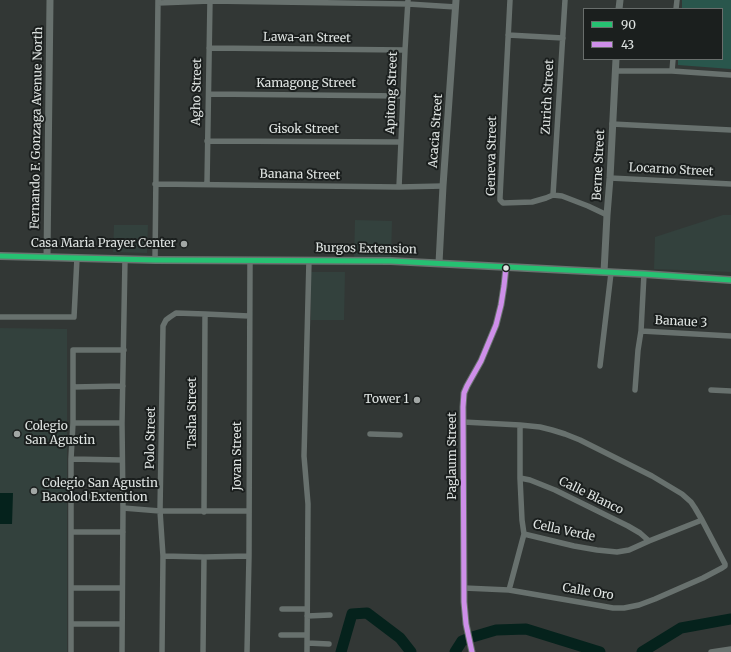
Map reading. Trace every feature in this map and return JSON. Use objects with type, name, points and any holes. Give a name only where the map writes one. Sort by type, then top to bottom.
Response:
[{"type":"main road","name":"Burgos Extension","points":[[0,256],[155,260],[391,261],[731,280]]},
{"type":"street","name":"Fernando F. Gonzaga Avenue North","points":[[47,257],[50,0]]},
{"type":"street","name":"Geneva Street","points":[[510,0],[500,200],[503,203],[532,202],[554,194]]},
{"type":"street","name":"Zurich Street","points":[[554,194],[565,0]]},
{"type":"street","points":[[155,260],[158,1],[456,3]]},
{"type":"street","name":"Agho Street","points":[[207,184],[210,1]]},
{"type":"street","name":"Apitong Street","points":[[400,187],[408,2]]},
{"type":"street","name":"Acacia Street","points":[[439,264],[456,3]]},
{"type":"street","points":[[508,35],[563,38]]},
{"type":"street","name":"Lawa-an Street","points":[[209,48],[405,50]]},
{"type":"street","name":"Berne Street","points":[[608,272],[607,215],[616,60]]},
{"type":"street","points":[[672,71],[673,60]]},
{"type":"street","points":[[616,70],[672,71],[731,75]]},
{"type":"street","name":"Kamagong Street","points":[[209,94],[403,96]]},
{"type":"street","points":[[612,124],[731,130]]},
{"type":"street","name":"Gisok Street","points":[[207,141],[401,142]]},
{"type":"street","name":"Locarno Street","points":[[610,178],[731,184]]},
{"type":"street","name":"Banana Street","points":[[156,184],[400,187],[444,186]]},
{"type":"street","points":[[554,194],[588,206],[607,215]]},
{"type":"street","points":[[0,318],[74,317],[77,258]]},
{"type":"street","points":[[122,652],[122,423],[125,259]]},
{"type":"street","points":[[307,652],[308,504],[304,456],[309,260]]},
{"type":"street","name":"Jovan Street","points":[[247,652],[249,556],[250,261]]},
{"type":"street","name":"Paglaum Street","points":[[471,649],[466,624],[464,602],[464,394],[484,355],[496,325],[501,305],[506,267]]},
{"type":"street","points":[[600,366],[608,272]]},
{"type":"street","points":[[641,331],[644,274]]},
{"type":"street","name":"Polo Street","points":[[162,652],[163,556],[160,511],[163,326],[166,320],[176,313],[205,314]]},
{"type":"street","points":[[205,314],[249,316]]},
{"type":"street","name":"Tasha Street","points":[[204,512],[205,314]]},
{"type":"street","name":"Banaue 3","points":[[635,390],[641,331],[731,336]]},
{"type":"street","points":[[71,652],[71,459],[73,423],[73,350],[124,350]]},
{"type":"street","points":[[73,387],[123,386]]},
{"type":"street","points":[[711,390],[731,391]]},
{"type":"street","points":[[463,422],[520,425],[565,434],[652,476],[682,494],[691,502],[702,520]]},
{"type":"street","points":[[73,423],[122,423]]},
{"type":"street","name":"Cella Verde","points":[[520,425],[520,478],[524,534],[574,546],[617,552],[629,550],[702,520]]},
{"type":"street","points":[[370,434],[400,435]]},
{"type":"street","points":[[71,459],[122,460]]},
{"type":"street","name":"Calle Blanco","points":[[520,478],[540,484],[577,500],[628,526],[640,533],[649,541]]},
{"type":"street","points":[[72,496],[123,496]]},
{"type":"street","points":[[123,508],[160,511],[249,512]]},
{"type":"street","name":"Calle Oro","points":[[464,588],[509,590],[614,608],[624,608],[646,602],[703,578],[724,567],[725,564],[702,520]]},
{"type":"street","points":[[72,532],[123,532]]},
{"type":"street","points":[[509,590],[524,534]]},
{"type":"street","points":[[163,556],[249,556]]},
{"type":"street","points":[[203,652],[204,557]]},
{"type":"street","points":[[71,588],[122,588]]},
{"type":"street","points":[[282,609],[307,609]]},
{"type":"street","points":[[307,616],[330,615]]},
{"type":"street","points":[[71,624],[122,624]]},
{"type":"street","points":[[281,635],[307,635]]},
{"type":"street","points":[[307,643],[329,644]]},
{"type":"street","points":[[711,652],[731,649]]},
{"type":"shaded area","points":[[682,0],[731,0],[731,69],[678,65],[678,60],[723,60],[723,8],[682,8]]},
{"type":"shaded area","points":[[723,215],[731,215],[731,272],[654,269],[655,237]]},
{"type":"shaded area","points":[[355,220],[392,221],[391,259],[354,258]]},
{"type":"shaded area","points":[[114,225],[148,225],[147,253],[113,252]]},
{"type":"shaded area","points":[[311,272],[345,272],[344,320],[311,320]]},
{"type":"shaded area","name":"Colegio San Agustin Bacolod Extention","points":[[0,328],[67,329],[67,652],[0,652]]},
{"type":"shaded area","points":[[0,493],[13,493],[12,524],[0,524]]},
{"type":"waterway","points":[[341,652],[352,614],[367,613],[400,638],[411,652]]},
{"type":"waterway","points":[[642,652],[681,628],[731,619]]},
{"type":"waterway","points":[[455,652],[462,641],[469,638],[496,630],[526,629],[600,652]]},
{"type":"transit line","name":"90","points":[[0,256],[155,260],[391,261],[731,280]]},
{"type":"transit line","name":"43","points":[[472,652],[466,624],[464,602],[464,393],[481,361],[496,325],[501,305],[506,267]]},
{"type":"place","name":"Casa Maria Prayer Center","points":[[184,244]]},
{"type":"place","name":"Tower 1","points":[[417,400]]},
{"type":"place","name":"Colegio San Agustin","points":[[17,434]]},
{"type":"place","name":"Colegio San Agustin Bacolod Extention","points":[[34,491]]}]
